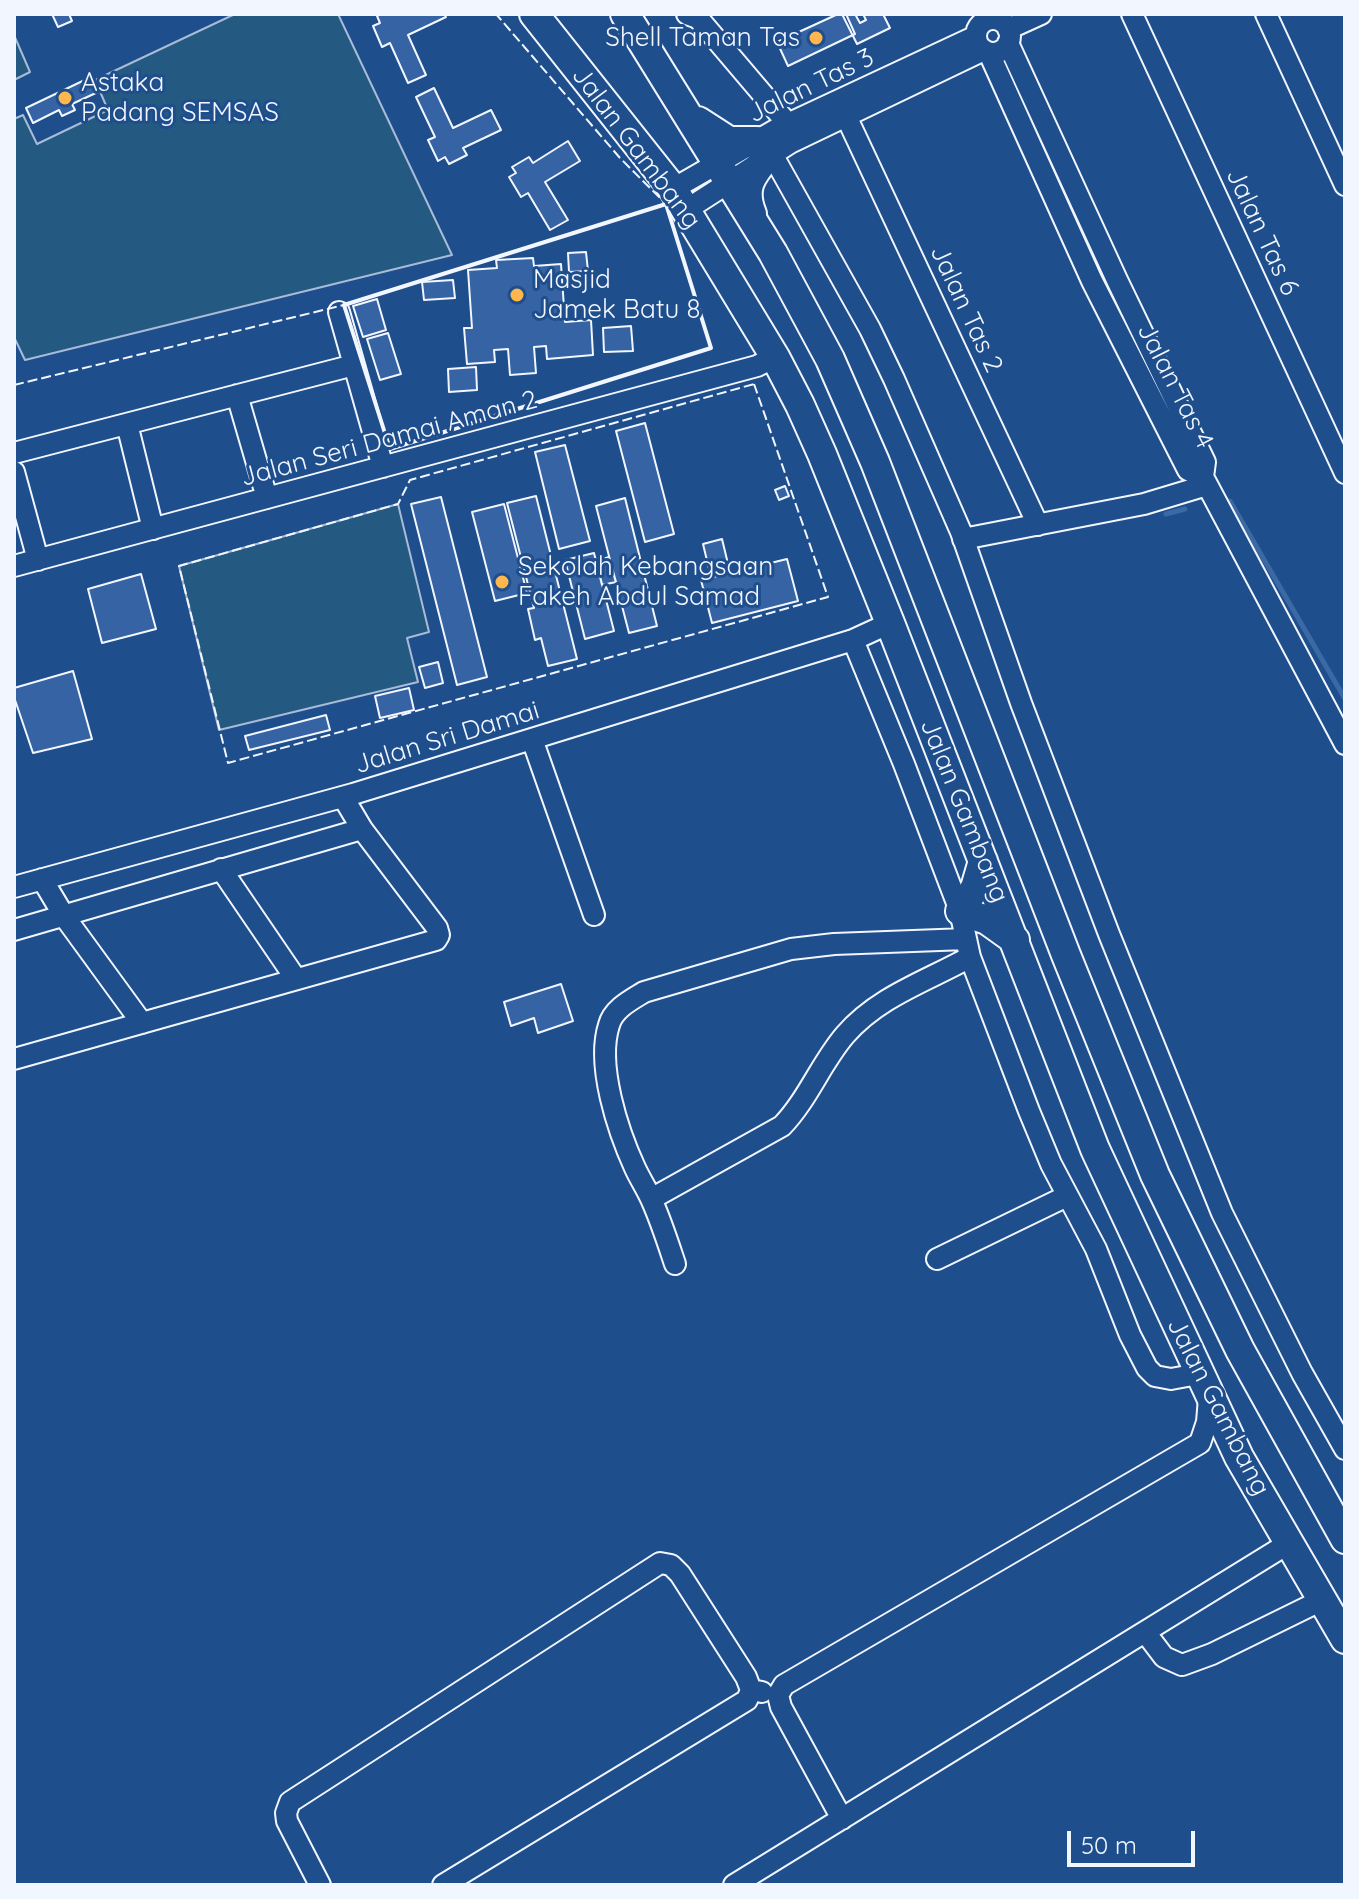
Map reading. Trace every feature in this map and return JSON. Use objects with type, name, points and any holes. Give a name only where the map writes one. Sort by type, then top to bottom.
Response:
[{"type":"highway","name":"Jalan Gambang","points":[[534,14],[679,200],[775,357],[822,454],[1095,1149],[1239,1457],[1345,1639]]},
{"type":"highway","name":"Jalan Gambang","points":[[625,14],[757,227],[830,359],[875,462],[1060,940],[1155,1175],[1240,1350],[1345,1539]]},
{"type":"highway","points":[[686,110],[705,127],[729,141],[765,151],[746,188],[757,227]]},
{"type":"highway","points":[[983,861],[975,888],[960,911],[987,920],[1015,940]]},
{"type":"street","points":[[1002,26],[1000,51],[979,36],[988,19],[1002,26],[1041,14]]},
{"type":"street","name":"Jalan Tas 6","points":[[1132,14],[1345,473]]},
{"type":"street","points":[[1266,14],[1345,185]]},
{"type":"street","points":[[697,15],[788,124]]},
{"type":"street","name":"Jalan Tas 4","points":[[1002,26],[1117,280],[1205,462],[1205,481]]},
{"type":"street","name":"Jalan Tas 3","points":[[679,200],[765,151],[846,116],[979,36]]},
{"type":"street","name":"Jalan Tas 3","points":[[765,151],[788,124],[979,36]]},
{"type":"street","name":"Jalan Tas 4","points":[[979,36],[1099,295],[1188,470],[1205,481]]},
{"type":"street","name":"Jalan Tas 2","points":[[846,116],[1038,525]]},
{"type":"street","points":[[765,151],[870,329],[894,379],[963,539],[1021,703],[1109,934],[1222,1213],[1302,1373],[1345,1449]]},
{"type":"street","points":[[339,312],[383,467]]},
{"type":"street","name":"Jalan Seri Damai Aman 2","points":[[14,566],[757,366],[775,357]]},
{"type":"street","points":[[14,453],[354,365]]},
{"type":"street","points":[[237,395],[267,498]]},
{"type":"street","points":[[127,424],[153,529]]},
{"type":"street","points":[[14,472],[38,560]]},
{"type":"street","points":[[963,539],[1144,504],[1205,481],[1345,744]]},
{"type":"street","name":"Jalan Sri Damai","points":[[14,887],[343,797],[853,640],[890,623]]},
{"type":"street","points":[[853,640],[960,911],[968,948],[1029,1111],[1067,1196],[1096,1249],[1120,1312],[1147,1368],[1162,1379],[1204,1386],[1207,1422],[1200,1443]]},
{"type":"street","points":[[532,739],[594,915]]},
{"type":"street","points":[[14,1059],[438,938],[437,928],[362,829],[343,797]]},
{"type":"street","points":[[14,930],[362,829]]},
{"type":"street","points":[[221,869],[296,979]]},
{"type":"street","points":[[42,879],[64,916],[142,1023]]},
{"type":"street","points":[[675,1264],[651,1199],[624,1142],[607,1073],[609,1023],[623,1005],[644,992],[791,949],[834,944],[968,948]]},
{"type":"street","points":[[651,1199],[782,1126],[793,1115],[835,1048],[871,1008],[968,948]]},
{"type":"street","points":[[937,1259],[1067,1196]]},
{"type":"street","points":[[842,1819],[781,1707],[778,1695],[784,1685],[1200,1443],[1221,1447],[1239,1457]]},
{"type":"street","points":[[734,1885],[1289,1543]]},
{"type":"street","points":[[320,1885],[287,1821],[290,1802],[660,1563],[671,1565],[680,1574],[746,1677],[751,1690],[747,1700],[443,1885]]},
{"type":"street","points":[[1145,1632],[1164,1657],[1182,1665],[1212,1654],[1322,1600]]},
{"type":"street","points":[[751,1690],[778,1695]]},
{"type":"shaded area","points":[[235,14],[338,14],[452,255],[25,360],[14,337],[14,119],[23,115],[37,144],[108,110],[95,80]]},
{"type":"shaded area","points":[[14,35],[30,72],[14,80]]},
{"type":"shaded area","points":[[398,504],[429,632],[407,638],[418,682],[219,730],[179,566]]},
{"type":"building","points":[[52,14],[69,14],[72,21],[58,27]]},
{"type":"building","points":[[444,14],[446,17],[408,35],[426,75],[408,83],[390,43],[382,47],[373,26],[380,23],[377,16]]},
{"type":"building","name":"Shell Taman Tas","points":[[838,14],[846,14],[855,34],[788,66],[777,42]]},
{"type":"building","points":[[842,14],[855,14],[860,23],[866,20],[863,14],[883,14],[890,28],[857,44]]},
{"type":"building","name":"Astaka Padang SEMSAS","points":[[91,77],[98,92],[72,104],[75,110],[62,116],[59,110],[33,123],[26,108]]},
{"type":"building","points":[[434,88],[453,128],[491,110],[501,130],[463,148],[467,155],[449,164],[445,157],[438,161],[428,140],[435,137],[416,97]]},
{"type":"building","points":[[568,141],[580,161],[545,182],[568,220],[550,230],[528,193],[521,197],[509,177],[516,173],[512,167],[529,157],[533,163]]},
{"type":"building","points":[[586,252],[588,271],[569,272],[568,253]]},
{"type":"building","name":"Masjid Jamek Batu 8","points":[[533,258],[534,266],[561,264],[565,322],[591,320],[593,355],[547,359],[546,346],[534,347],[536,373],[510,375],[508,349],[494,350],[495,362],[467,364],[464,328],[472,328],[468,270],[497,268],[496,260]]},
{"type":"building","points":[[453,280],[455,298],[424,300],[422,282]]},
{"type":"building","points":[[377,299],[386,330],[363,337],[353,306]]},
{"type":"building","points":[[631,326],[633,351],[604,352],[603,328]]},
{"type":"building","points":[[388,333],[401,374],[380,380],[367,339]]},
{"type":"building","points":[[476,367],[477,390],[449,392],[448,369]]},
{"type":"building","points":[[645,423],[674,534],[645,542],[616,431]]},
{"type":"building","points":[[565,445],[590,541],[559,549],[535,452]]},
{"type":"building","points":[[785,486],[789,496],[779,500],[775,490]]},
{"type":"building","points":[[536,496],[577,659],[548,666],[541,638],[535,640],[528,609],[534,608],[507,503]]},
{"type":"building","points":[[441,497],[487,677],[457,685],[411,504]]},
{"type":"building","points":[[625,498],[657,626],[629,633],[596,506]]},
{"type":"building","points":[[504,504],[527,593],[495,601],[472,512]]},
{"type":"building","points":[[722,539],[729,568],[710,573],[703,544]]},
{"type":"building","points":[[594,553],[614,631],[585,639],[565,560]]},
{"type":"building","points":[[609,557],[616,582],[602,585],[596,561]]},
{"type":"building","points":[[787,559],[798,601],[712,623],[701,580]]},
{"type":"building","points":[[141,574],[156,629],[102,643],[88,589]]},
{"type":"building","points":[[438,662],[443,683],[425,688],[419,667]]},
{"type":"building","points":[[73,671],[92,739],[33,753],[14,697],[14,688]]},
{"type":"building","points":[[409,688],[414,710],[380,718],[375,696]]},
{"type":"building","points":[[326,715],[330,730],[249,750],[245,736]]},
{"type":"building","points":[[561,984],[573,1021],[538,1033],[534,1018],[511,1026],[504,1002]]},
{"type":"waterway","points":[[1230,501],[1345,699]]},
{"type":"waterway","points":[[1166,514],[1185,509]]},
{"type":"fence","points":[[14,385],[344,305],[666,204],[620,158],[496,14]]},
{"type":"fence","points":[[754,384],[828,597],[228,763],[179,566],[398,504],[410,480],[754,384]]},
{"type":"wall","points":[[666,204],[711,348],[390,449],[344,305],[666,204]]},
{"type":"place","name":"Shell Taman Tas","points":[[816,38]]},
{"type":"place","name":"Astaka Padang SEMSAS","points":[[65,98]]},
{"type":"place","name":"Masjid Jamek Batu 8","points":[[517,295]]},
{"type":"place","name":"Sekolah Kebangsaan Fakeh Abdul Samad","points":[[502,582]]}]
